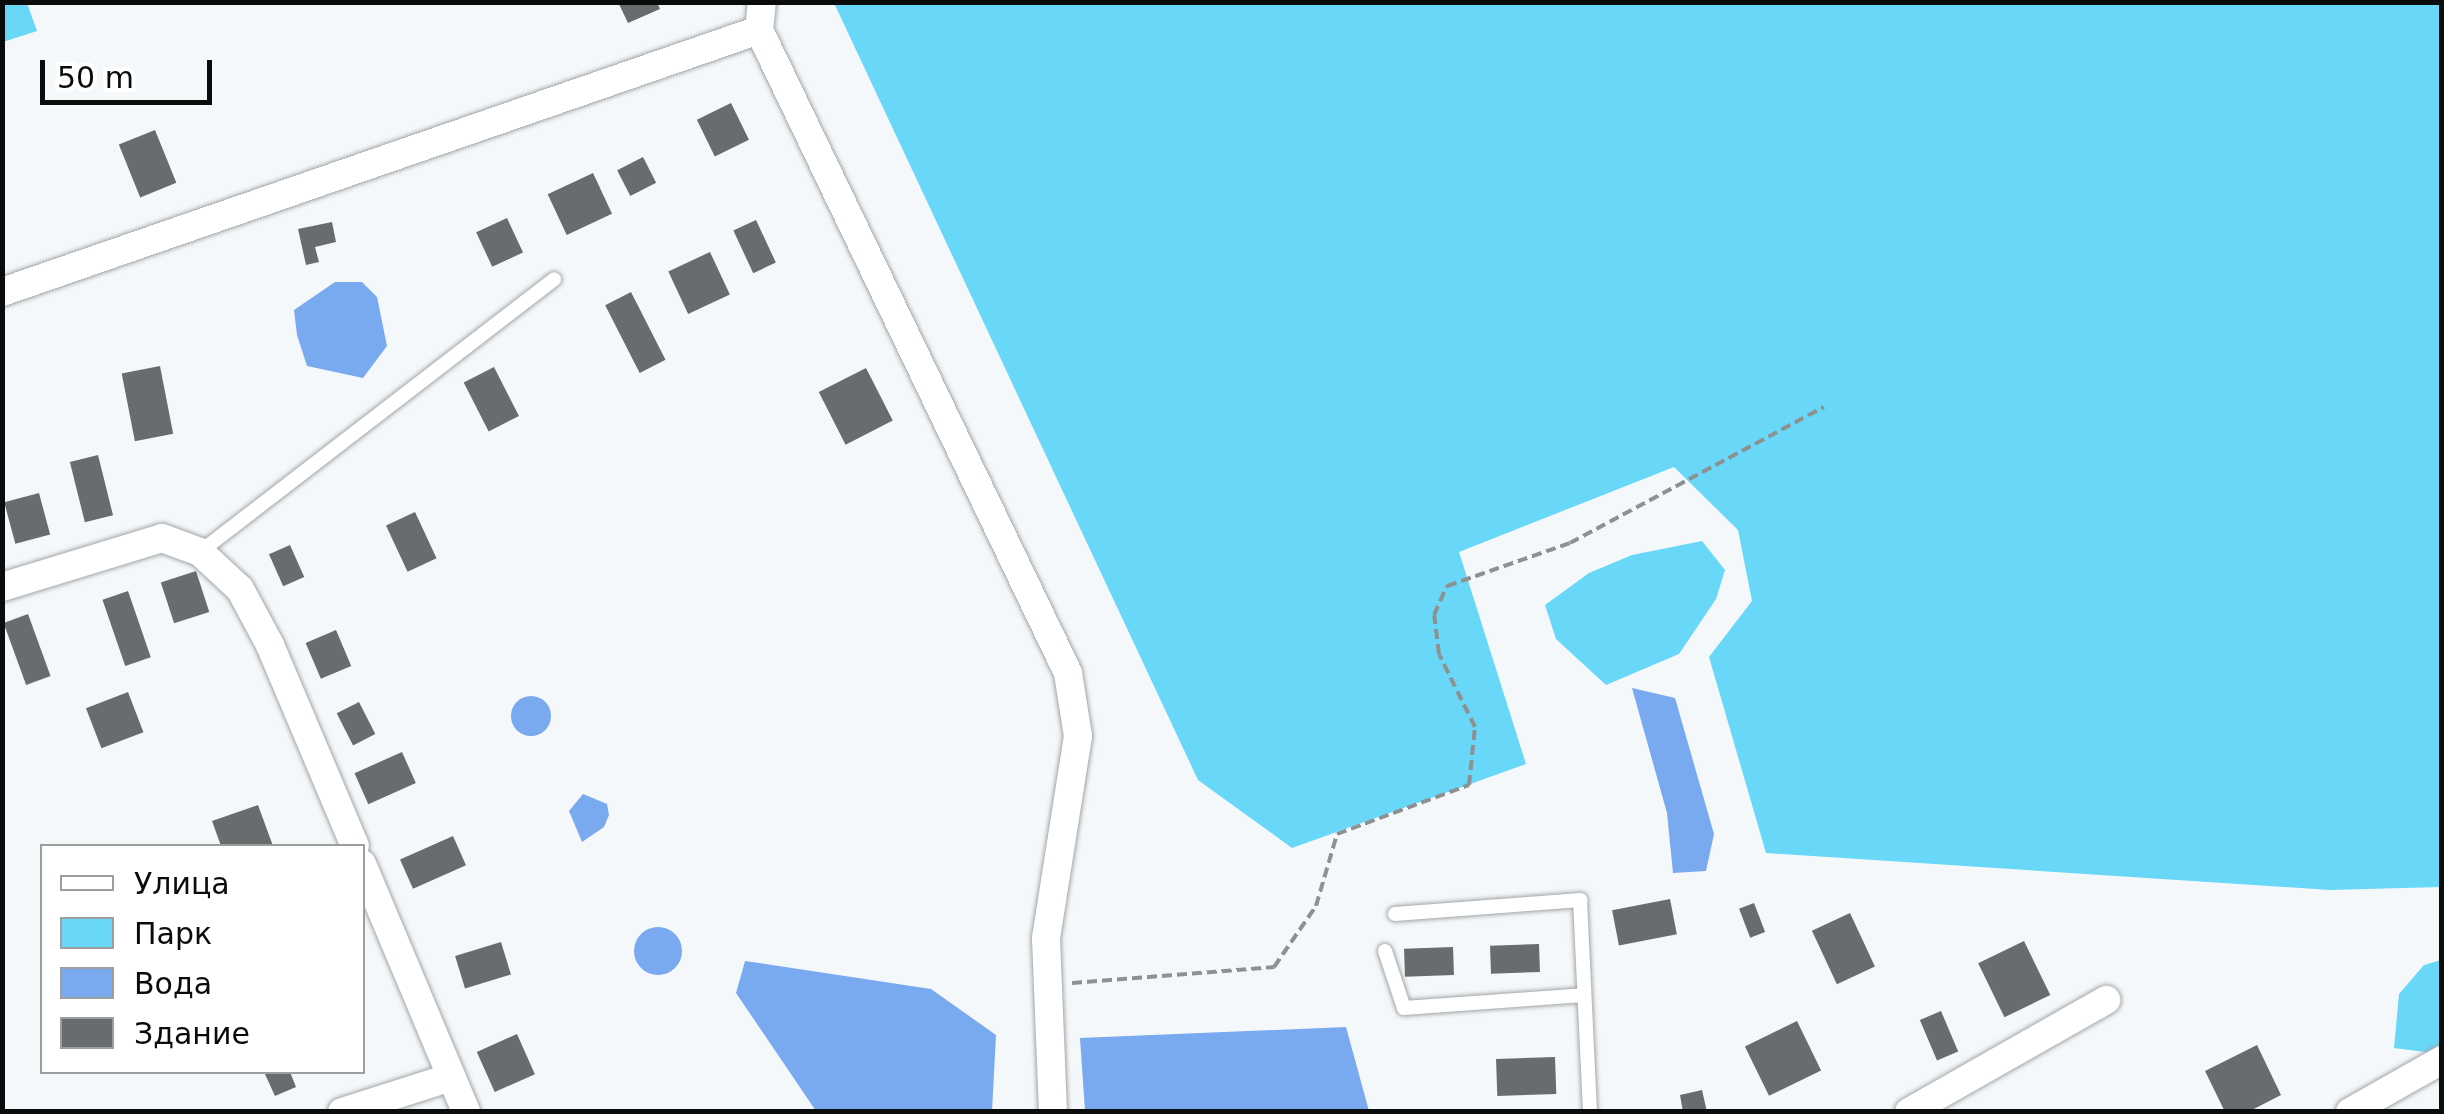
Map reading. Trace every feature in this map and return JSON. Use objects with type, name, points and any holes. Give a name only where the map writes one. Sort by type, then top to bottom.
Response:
[{"type":"street","points":[[2,292],[761,16],[1068,673],[1078,736],[1046,938],[1053,1112]]},
{"type":"street","points":[[2,587],[162,538],[200,552],[240,589],[270,645],[354,844]]},
{"type":"street","points":[[365,871],[466,1112]]},
{"type":"street","points":[[1909,1112],[2106,1000]]},
{"type":"street","points":[[2350,1112],[2442,1060]]},
{"type":"street","points":[[342,1112],[452,1078]]},
{"type":"lane","points":[[200,552],[554,279]]},
{"type":"lane","points":[[1395,914],[1580,900],[1590,1112]]},
{"type":"lane","points":[[1385,951],[1404,1008],[1584,995]]},
{"type":"path","points":[[1048,985],[1274,967],[1316,906],[1337,834],[1469,785],[1475,727],[1440,654],[1434,615],[1447,586],[1570,543],[1824,407]]},
{"type":"green space","points":[[3,2],[27,3],[37,31],[3,42]]},
{"type":"green space","points":[[834,3],[2441,3],[2441,887],[2330,890],[1766,853],[1709,657],[1752,601],[1738,530],[1674,467],[1459,552],[1526,764],[1292,848],[1198,780]]},
{"type":"green space","points":[[1702,541],[1725,570],[1716,599],[1679,654],[1606,685],[1556,639],[1545,605],[1589,573],[1632,555]]},
{"type":"green space","points":[[2441,960],[2441,1054],[2394,1048],[2399,994],[2424,965]]},
{"type":"water","points":[[335,282],[362,282],[377,297],[387,346],[363,378],[307,366],[297,335],[294,310]]},
{"type":"water","points":[[1632,688],[1675,698],[1714,834],[1706,871],[1673,873],[1667,813]]},
{"type":"water","points":[[531,696],[545,702],[551,716],[545,730],[531,736],[517,730],[511,716],[517,702]]},
{"type":"water","points":[[583,794],[607,804],[609,815],[604,827],[582,842],[569,811]]},
{"type":"water","points":[[658,927],[675,934],[682,951],[675,968],[658,975],[641,968],[634,951],[641,934]]},
{"type":"water","points":[[745,961],[931,989],[996,1035],[992,1111],[816,1111],[736,993]]},
{"type":"water","points":[[1346,1027],[1369,1111],[1085,1111],[1080,1038]]},
{"type":"building","points":[[618,2],[657,2],[660,9],[628,23]]},
{"type":"building","points":[[731,103],[749,140],[715,157],[697,120]]},
{"type":"building","points":[[155,130],[176,183],[140,197],[119,145]]},
{"type":"building","points":[[643,157],[656,183],[630,196],[617,170]]},
{"type":"building","points":[[593,173],[612,214],[567,235],[548,194]]},
{"type":"building","points":[[507,218],[523,252],[492,267],[476,232]]},
{"type":"building","points":[[756,220],[776,263],[753,273],[733,231]]},
{"type":"building","points":[[332,222],[336,242],[315,247],[319,262],[306,265],[298,229]]},
{"type":"building","points":[[710,252],[730,295],[688,314],[668,271]]},
{"type":"building","points":[[631,292],[666,360],[640,373],[605,305]]},
{"type":"building","points":[[160,366],[173,434],[135,441],[122,373]]},
{"type":"building","points":[[494,367],[519,416],[489,431],[464,382]]},
{"type":"building","points":[[866,368],[893,421],[846,445],[819,392]]},
{"type":"building","points":[[98,455],[113,515],[85,522],[70,462]]},
{"type":"building","points":[[39,493],[50,535],[15,544],[4,502]]},
{"type":"building","points":[[415,512],[437,558],[408,572],[386,526]]},
{"type":"building","points":[[290,545],[304,577],[283,586],[269,554]]},
{"type":"building","points":[[196,571],[209,612],[174,623],[161,582]]},
{"type":"building","points":[[128,591],[151,657],[125,666],[102,600]]},
{"type":"building","points":[[28,614],[51,676],[26,685],[4,623]]},
{"type":"building","points":[[336,630],[351,666],[321,679],[306,643]]},
{"type":"building","points":[[128,692],[143,732],[101,748],[86,708]]},
{"type":"building","points":[[359,702],[375,734],[353,745],[337,713]]},
{"type":"building","points":[[402,752],[416,783],[368,804],[354,773]]},
{"type":"building","points":[[258,805],[272,844],[220,844],[212,821]]},
{"type":"building","points":[[453,836],[466,865],[413,889],[400,860]]},
{"type":"building","points":[[1670,899],[1677,934],[1619,946],[1612,910]]},
{"type":"building","points":[[1754,903],[1765,932],[1750,938],[1739,909]]},
{"type":"building","points":[[1850,913],[1875,966],[1837,984],[1812,931]]},
{"type":"building","points":[[2024,941],[2050,995],[2004,1017],[1978,963]]},
{"type":"building","points":[[501,942],[511,975],[465,989],[455,956]]},
{"type":"building","points":[[1539,944],[1540,972],[1491,974],[1490,946]]},
{"type":"building","points":[[1453,947],[1454,975],[1405,977],[1404,949]]},
{"type":"building","points":[[1941,1011],[1958,1052],[1937,1060],[1920,1020]]},
{"type":"building","points":[[1797,1021],[1821,1070],[1769,1096],[1745,1046]]},
{"type":"building","points":[[517,1034],[535,1074],[495,1092],[477,1052]]},
{"type":"building","points":[[2257,1045],[2281,1095],[2248,1112],[2225,1112],[2205,1071]]},
{"type":"building","points":[[1555,1057],[1556,1094],[1497,1096],[1496,1059]]},
{"type":"building","points":[[265,1074],[291,1074],[296,1087],[275,1096]]},
{"type":"building","points":[[1702,1090],[1707,1112],[1683,1112],[1680,1095]]}]
